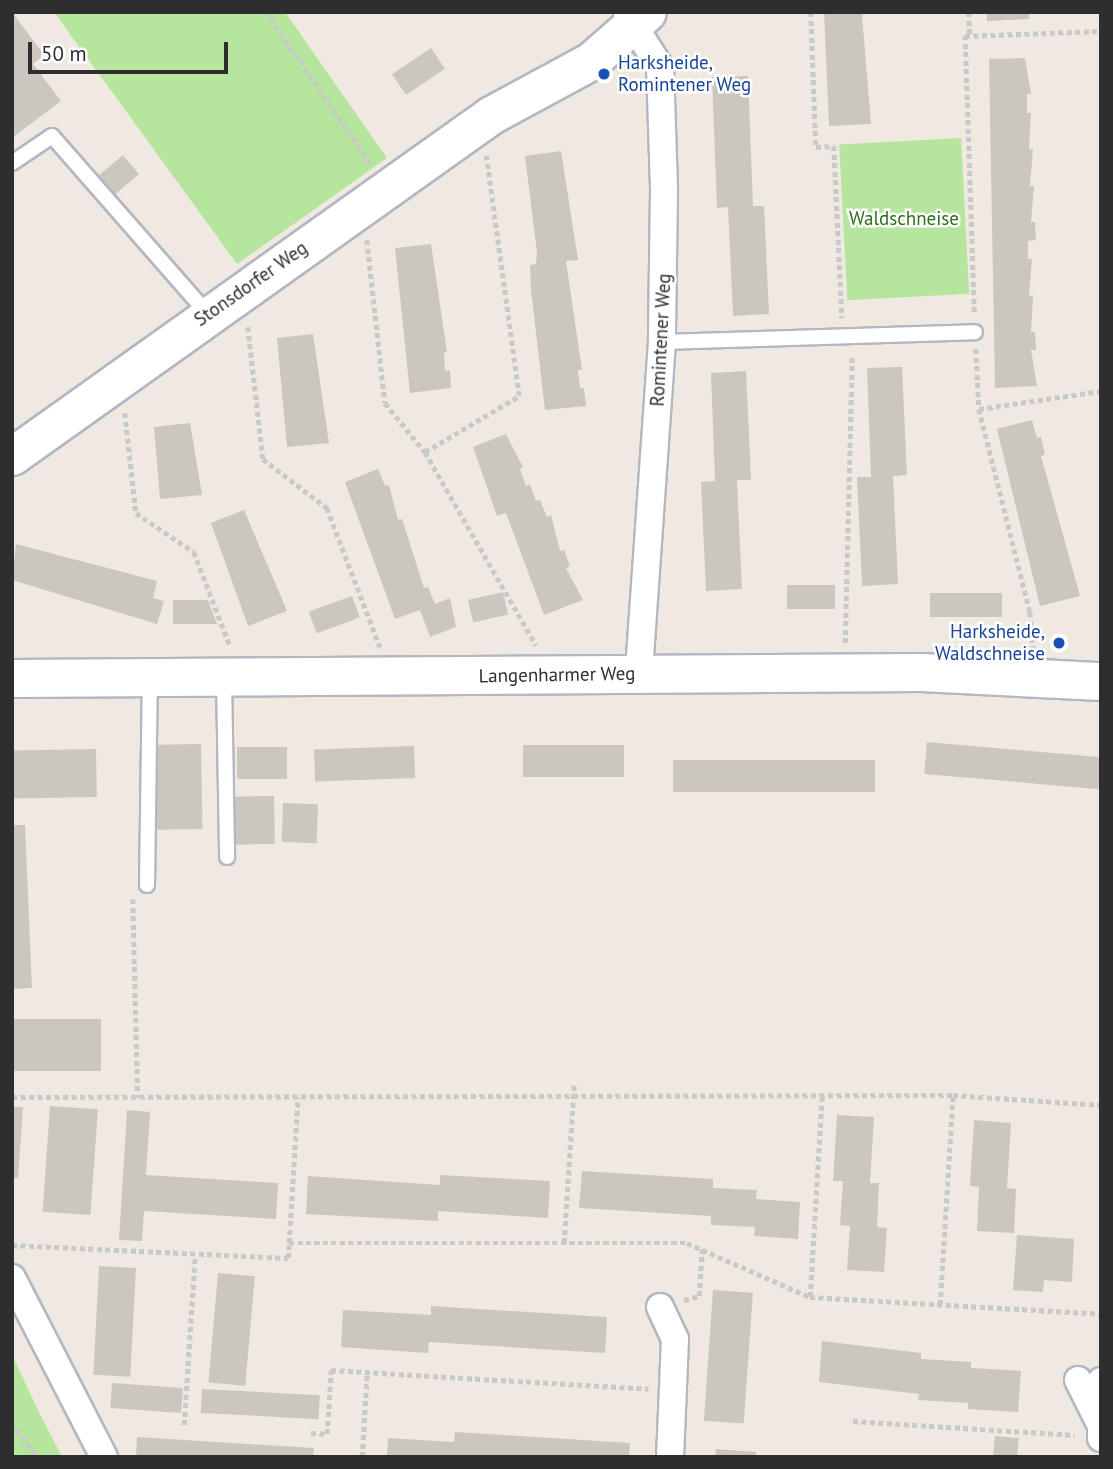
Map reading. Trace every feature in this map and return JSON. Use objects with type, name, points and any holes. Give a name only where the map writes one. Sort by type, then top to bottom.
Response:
[{"type":"main road","name":"Stonsdorfer Weg","points":[[12,456],[388,187],[488,132],[521,84],[635,16]]},
{"type":"main road","name":"Langenharmer Weg","points":[[12,678],[150,678],[227,663],[639,674],[939,672],[1101,681]]},
{"type":"street","name":"Romintener Weg","points":[[635,16],[660,67],[665,204],[662,342],[639,674]]},
{"type":"street","points":[[12,1278],[104,1457]]},
{"type":"street","points":[[660,1307],[675,1339],[670,1457]]},
{"type":"street","points":[[1090,1380],[1101,1437]]},
{"type":"lane","points":[[12,163],[52,136],[208,314]]},
{"type":"lane","points":[[662,342],[975,332]]},
{"type":"lane","points":[[227,663],[227,857]]},
{"type":"lane","points":[[147,885],[150,678]]},
{"type":"path","points":[[266,12],[388,187]]},
{"type":"path","points":[[811,12],[817,147],[834,146],[848,336],[845,644]]},
{"type":"path","points":[[969,12],[968,36],[1101,31]]},
{"type":"path","points":[[425,452],[519,396],[488,132]]},
{"type":"path","points":[[366,232],[385,403],[425,452],[537,647]]},
{"type":"path","points":[[247,317],[263,459],[327,508],[380,648]]},
{"type":"path","points":[[979,409],[1101,391]]},
{"type":"path","points":[[124,405],[136,513],[194,552],[227,663]]},
{"type":"path","points":[[564,1243],[574,1084]]},
{"type":"path","points":[[810,1297],[822,1095]]},
{"type":"path","points":[[940,1305],[953,1095]]},
{"type":"path","points":[[12,1097],[953,1095],[1101,1105]]},
{"type":"path","points":[[12,1245],[195,1257],[288,1258],[298,1097]]},
{"type":"path","points":[[289,1243],[687,1243],[810,1297],[1101,1314]]},
{"type":"path","points":[[660,1307],[699,1296],[702,1250]]},
{"type":"path","points":[[184,1425],[195,1257]]},
{"type":"path","points":[[311,1433],[327,1434],[331,1370],[672,1390]]},
{"type":"path","points":[[362,1457],[367,1372]]},
{"type":"path","points":[[853,1421],[1101,1437]]},
{"type":"path","points":[[12,1423],[37,1457]]},
{"type":"green space","points":[[54,12],[285,12],[387,158],[237,264]]},
{"type":"green space","name":"Waldschneise","points":[[961,138],[969,294],[847,300],[839,144]]},
{"type":"green space","points":[[12,1355],[39,1412],[62,1457],[12,1457]]},
{"type":"building","points":[[12,12],[44,55],[33,64],[61,101],[12,138]]},
{"type":"building","points":[[824,12],[868,12],[862,15],[871,124],[829,126]]},
{"type":"building","points":[[987,12],[1029,12],[1029,19],[987,21]]},
{"type":"building","points":[[431,48],[445,69],[406,95],[392,74]]},
{"type":"building","points":[[1025,58],[1031,94],[1027,94],[1027,113],[1031,113],[1029,149],[1033,149],[1031,222],[1035,222],[1036,240],[1028,241],[1028,259],[1032,259],[1029,296],[1033,295],[1031,332],[1035,332],[1036,350],[1031,350],[1037,386],[995,388],[989,59]]},
{"type":"building","points":[[748,76],[753,206],[764,206],[769,314],[733,316],[728,207],[717,208],[712,77]]},
{"type":"building","points":[[561,151],[578,260],[566,261],[582,370],[578,370],[580,388],[584,388],[586,406],[545,410],[531,290],[530,265],[536,264],[537,252],[525,156]]},
{"type":"building","points":[[123,155],[139,174],[115,194],[99,175]]},
{"type":"building","points":[[431,244],[447,352],[444,353],[445,371],[450,370],[451,388],[410,393],[395,248]]},
{"type":"building","points":[[313,334],[329,443],[287,447],[277,338]]},
{"type":"building","points":[[902,367],[907,475],[893,476],[898,584],[862,586],[857,477],[871,477],[867,368]]},
{"type":"building","points":[[746,371],[751,480],[737,480],[742,589],[706,591],[701,482],[715,481],[711,373]]},
{"type":"building","points":[[1032,420],[1037,438],[1041,437],[1045,455],[1041,456],[1080,596],[1040,606],[997,429]]},
{"type":"building","points":[[190,423],[202,495],[160,499],[154,427]]},
{"type":"building","points":[[506,434],[523,467],[520,469],[526,486],[530,484],[536,501],[540,500],[547,517],[551,515],[560,551],[564,550],[570,566],[566,568],[583,600],[544,615],[506,513],[497,516],[473,447]]},
{"type":"building","points":[[378,469],[385,486],[389,485],[398,520],[402,519],[424,588],[428,587],[435,604],[450,598],[456,627],[430,637],[420,610],[395,619],[345,482]]},
{"type":"building","points":[[244,510],[287,611],[248,626],[211,523]]},
{"type":"building","points":[[16,544],[157,581],[153,598],[164,601],[157,624],[12,580]]},
{"type":"building","points":[[787,585],[835,585],[835,609],[787,609]]},
{"type":"building","points":[[503,592],[508,614],[473,623],[468,600]]},
{"type":"building","points":[[930,593],[1002,593],[1002,617],[930,617]]},
{"type":"building","points":[[352,596],[360,618],[317,633],[309,612]]},
{"type":"building","points":[[173,600],[208,600],[217,624],[173,624]]},
{"type":"building","points":[[927,742],[1101,757],[1099,789],[924,774]]},
{"type":"building","points":[[201,744],[202,829],[156,830],[155,745]]},
{"type":"building","points":[[523,745],[624,745],[624,777],[523,777]]},
{"type":"building","points":[[414,746],[415,778],[315,781],[314,749]]},
{"type":"building","points":[[237,747],[287,747],[287,779],[237,779]]},
{"type":"building","points":[[96,749],[97,797],[13,798],[12,750]]},
{"type":"building","points":[[673,760],[875,760],[875,792],[673,792]]},
{"type":"building","points":[[274,796],[275,844],[236,845],[235,797]]},
{"type":"building","points":[[283,803],[318,804],[317,843],[282,842]]},
{"type":"building","points":[[12,825],[25,825],[32,988],[12,989]]},
{"type":"building","points":[[12,1019],[101,1019],[101,1071],[12,1071]]},
{"type":"building","points":[[50,1106],[98,1109],[90,1215],[43,1212]]},
{"type":"building","points":[[12,1107],[23,1107],[18,1178],[12,1178]]},
{"type":"building","points":[[127,1110],[150,1112],[146,1175],[278,1183],[276,1219],[144,1211],[142,1241],[119,1240]]},
{"type":"building","points":[[837,1115],[874,1117],[870,1183],[879,1183],[877,1227],[887,1228],[884,1272],[847,1270],[850,1226],[840,1225],[843,1181],[833,1181]]},
{"type":"building","points":[[974,1120],[1011,1123],[1007,1188],[1016,1189],[1014,1233],[977,1231],[979,1187],[970,1186]]},
{"type":"building","points":[[582,1171],[713,1179],[713,1188],[757,1190],[756,1199],[800,1202],[798,1239],[754,1236],[755,1227],[711,1225],[711,1216],[579,1208]]},
{"type":"building","points":[[440,1175],[550,1181],[548,1218],[438,1211],[438,1221],[306,1214],[308,1176],[440,1185]]},
{"type":"building","points":[[1017,1235],[1074,1239],[1072,1282],[1044,1280],[1043,1292],[1013,1290]]},
{"type":"building","points":[[99,1266],[136,1268],[130,1377],[93,1375]]},
{"type":"building","points":[[218,1273],[255,1276],[245,1386],[208,1383]]},
{"type":"building","points":[[713,1290],[753,1293],[744,1423],[704,1421]]},
{"type":"building","points":[[431,1306],[607,1317],[605,1353],[429,1342],[428,1353],[341,1347],[343,1310],[431,1315]]},
{"type":"building","points":[[822,1341],[921,1353],[921,1359],[971,1362],[971,1368],[1021,1371],[1018,1412],[968,1409],[968,1403],[918,1400],[919,1394],[819,1382]]},
{"type":"building","points":[[112,1383],[183,1388],[181,1413],[110,1408]]},
{"type":"building","points":[[202,1389],[320,1395],[319,1419],[201,1413]]},
{"type":"building","points":[[455,1432],[630,1443],[629,1457],[387,1457],[388,1438],[454,1442]]},
{"type":"building","points":[[995,1436],[1019,1438],[1017,1457],[993,1457]]},
{"type":"building","points":[[137,1437],[314,1448],[313,1457],[136,1457]]},
{"type":"building","points":[[716,1449],[756,1452],[755,1457],[715,1457]]},
{"type":"place","name":"Harksheide, Romintener Weg","points":[[604,74]]},
{"type":"place","name":"Harksheide, Waldschneise","points":[[1059,643]]}]
